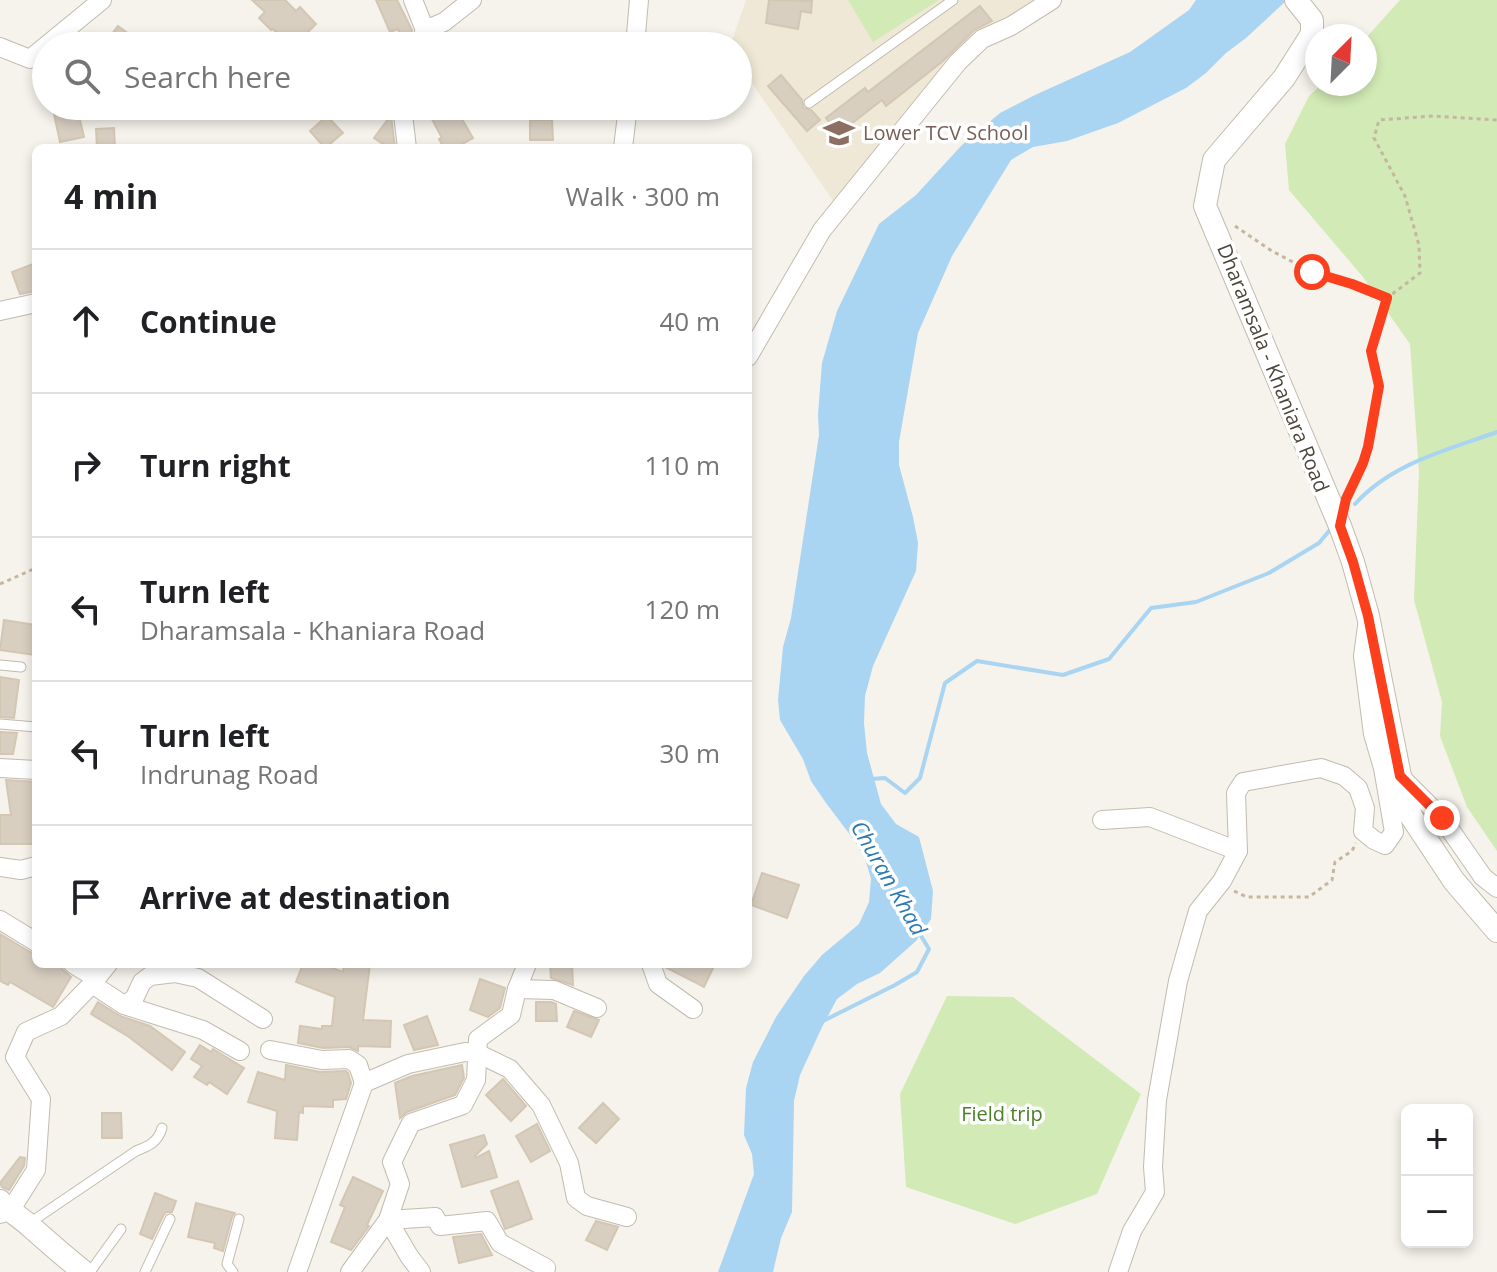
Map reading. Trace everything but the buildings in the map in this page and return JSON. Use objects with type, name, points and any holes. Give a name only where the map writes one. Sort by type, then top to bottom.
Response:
[{"type":"street","points":[[63,32],[102,0]]},
{"type":"street","points":[[413,0],[421,32]]},
{"type":"street","points":[[430,32],[472,0]]},
{"type":"street","points":[[636,32],[639,0]]},
{"type":"street","points":[[752,350],[822,230],[958,62],[982,39],[1011,26],[1052,0]]},
{"type":"street","points":[[1205,206],[1214,160],[1284,78],[1312,34],[1312,20],[1296,0]]},
{"type":"street","points":[[0,47],[32,57]]},
{"type":"street","points":[[404,120],[407,144]]},
{"type":"street","points":[[613,144],[623,120]]},
{"type":"street","points":[[624,144],[626,120]]},
{"type":"street","name":"Dharamsala - Khaniara Road","points":[[1205,206],[1353,562],[1368,616],[1411,816],[1454,881],[1497,931]]},
{"type":"street","points":[[0,311],[32,304]]},
{"type":"street","points":[[1118,1272],[1132,1231],[1155,1192],[1153,1167],[1157,1100],[1178,981],[1198,911],[1222,881],[1238,851],[1236,793],[1243,782],[1321,768],[1344,776],[1358,788],[1365,808],[1363,831],[1385,845],[1394,832],[1383,768],[1373,734],[1366,684],[1363,656],[1368,616]]},
{"type":"street","points":[[0,768],[32,770]]},
{"type":"street","points":[[1400,776],[1442,818],[1483,877],[1497,888]]},
{"type":"street","points":[[1102,820],[1150,817],[1238,851]]},
{"type":"street","points":[[0,867],[21,870],[32,867]]},
{"type":"street","points":[[0,920],[32,940]]},
{"type":"street","points":[[350,1272],[388,1220],[400,1184],[392,1162],[411,1123],[463,1105],[476,1080],[478,1039],[511,1015],[525,968]]},
{"type":"street","points":[[652,968],[658,984],[693,1009]]},
{"type":"street","points":[[124,1005],[134,999],[142,982],[150,976],[175,973],[198,978],[263,1019]]},
{"type":"street","points":[[83,1271],[50,1246],[28,1224],[3,1209],[36,1170],[41,1099],[7,1051],[26,1032],[61,1016],[99,975],[124,1005],[203,1030],[240,1051]]},
{"type":"street","points":[[517,989],[554,990],[597,1008]]},
{"type":"street","points":[[270,1050],[322,1060],[349,1059],[358,1065],[364,1083],[297,1272]]},
{"type":"street","points":[[364,1083],[408,1064],[465,1052],[477,1053],[510,1069],[541,1105],[569,1163],[576,1198],[587,1206],[627,1217]]},
{"type":"street","points":[[388,1220],[435,1217],[440,1226],[487,1221],[500,1243],[546,1268],[545,1272]]},
{"type":"street","points":[[388,1220],[421,1272]]},
{"type":"lane","points":[[809,103],[953,0]]},
{"type":"lane","points":[[0,665],[21,667]]},
{"type":"lane","points":[[0,724],[32,727]]},
{"type":"lane","points":[[28,1224],[136,1151],[153,1144],[162,1128]]},
{"type":"lane","points":[[145,1272],[170,1219]]},
{"type":"lane","points":[[233,1272],[227,1264],[239,1219]]},
{"type":"lane","points":[[83,1271],[121,1229]]},
{"type":"path","points":[[1340,526],[1346,499],[1368,447],[1379,386],[1371,351],[1387,298],[1420,273],[1419,245],[1405,196],[1374,138],[1379,120],[1433,116],[1497,120]]},
{"type":"path","points":[[1205,206],[1272,251],[1312,272],[1387,298]]},
{"type":"path","points":[[0,584],[32,570]]},
{"type":"path","points":[[1222,881],[1247,897],[1309,897],[1332,880],[1335,862],[1352,851],[1363,831]]},
{"type":"shaded area","name":"Lower TCV School","points":[[746,0],[1038,0],[992,23],[970,39],[834,202],[752,83],[752,32],[735,32]]},
{"type":"green space","points":[[848,0],[939,0],[873,42]]},
{"type":"green space","points":[[1400,0],[1497,0],[1497,851],[1467,807],[1440,736],[1442,702],[1414,600],[1419,472],[1410,344],[1363,277],[1289,190],[1285,144],[1309,96],[1377,96],[1377,26]]},
{"type":"green space","name":"Field trip","points":[[947,996],[1013,997],[1141,1094],[1097,1194],[1015,1224],[906,1187],[900,1094]]},
{"type":"water","points":[[1196,0],[1287,0],[1186,88],[1118,123],[1067,141],[1033,147],[1011,160],[952,256],[918,333],[899,442],[899,465],[918,543],[916,571],[873,666],[865,696],[864,723],[867,753],[881,804],[896,824],[919,837],[933,891],[931,919],[916,941],[880,973],[857,984],[837,999],[800,1075],[794,1101],[792,1212],[781,1238],[773,1272],[718,1272],[754,1174],[752,1154],[744,1135],[746,1088],[753,1062],[776,1017],[804,976],[822,955],[859,924],[869,902],[871,879],[865,858],[811,781],[803,759],[780,720],[778,700],[783,647],[791,618],[819,435],[822,363],[837,311],[879,224],[916,195],[961,146],[1000,113],[1130,52],[1189,10]]},
{"type":"waterway","points":[[1355,504],[1403,468],[1497,432]]},
{"type":"waterway","points":[[871,779],[885,778],[905,793],[920,778],[945,683],[977,661],[1063,675],[1109,659],[1151,608],[1196,602],[1269,573],[1319,543],[1329,531]]},
{"type":"waterway","name":"Churan Khad","points":[[821,1022],[917,972],[929,949],[918,931]]},
{"type":"place","name":"Lower TCV School","points":[[839,133]]},
{"type":"route","points":[[1312,272],[1387,298],[1371,351],[1379,386],[1368,447],[1346,499],[1340,526],[1368,616],[1400,776],[1442,818]]}]
